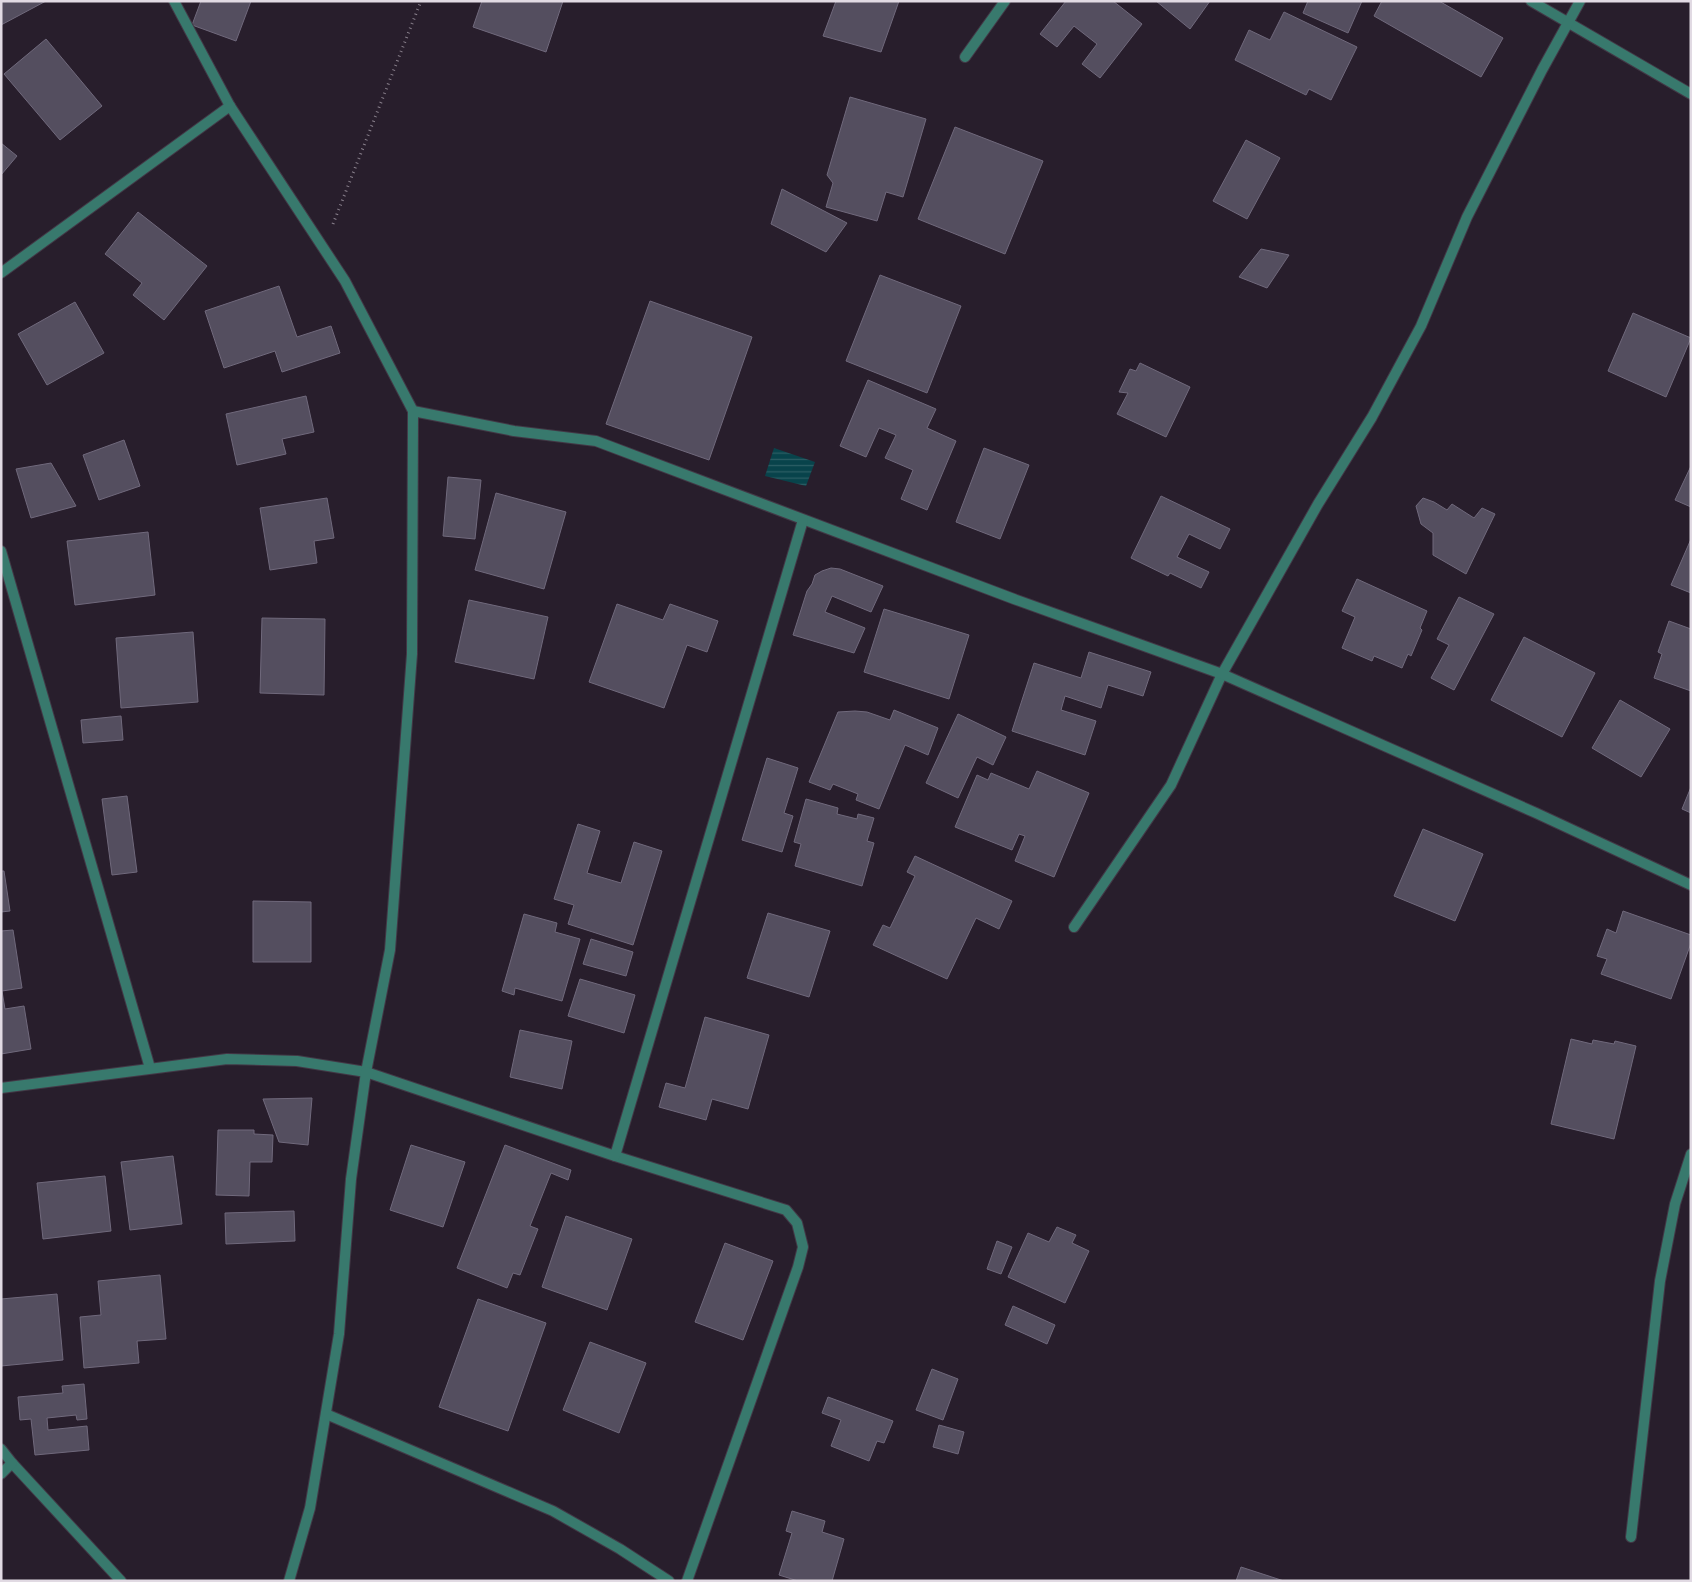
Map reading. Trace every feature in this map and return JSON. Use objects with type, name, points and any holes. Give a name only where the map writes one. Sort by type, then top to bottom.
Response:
[{"type":"street","points":[[174,1],[230,106],[345,281],[413,411],[412,654],[390,950],[366,1072],[351,1179],[338,1334],[326,1414],[310,1508],[289,1581]]},
{"type":"street","points":[[966,57],[1005,1]]},
{"type":"street","points":[[1531,1],[1691,94]]},
{"type":"street","points":[[1074,926],[1171,785],[1222,674],[1318,504],[1372,417],[1421,326],[1467,217],[1542,70],[1580,1]]},
{"type":"street","points":[[1,273],[230,106]]},
{"type":"street","points":[[413,411],[514,430],[596,441],[1014,599],[1222,674],[1536,813],[1691,886]]},
{"type":"street","points":[[615,1156],[803,520]]},
{"type":"street","points":[[1,551],[150,1068]]},
{"type":"street","points":[[1,1088],[227,1059],[297,1061],[366,1072],[615,1156],[786,1210],[797,1223],[803,1247],[798,1268],[687,1581]]},
{"type":"street","points":[[1631,1537],[1660,1281],[1675,1204],[1691,1154]]},
{"type":"street","points":[[326,1414],[553,1511],[620,1549],[669,1581]]},
{"type":"street","points":[[1,1449],[121,1581]]},
{"type":"street","points":[[1,1474],[12,1463]]},
{"type":"path","points":[[323,248],[422,1]]},
{"type":"water","points":[[774,448],[815,462],[806,486],[765,476]]},
{"type":"building","points":[[1,1],[46,1],[1,25]]},
{"type":"building","points":[[201,1],[251,1],[236,41],[192,25]]},
{"type":"building","points":[[482,1],[563,1],[546,52],[473,27]]},
{"type":"building","points":[[836,1],[899,1],[881,52],[823,36]]},
{"type":"building","points":[[1066,1],[1113,1],[1142,24],[1100,78],[1082,64],[1097,44],[1074,26],[1057,47],[1040,34]]},
{"type":"building","points":[[1156,1],[1210,1],[1190,29]]},
{"type":"building","points":[[1308,1],[1362,1],[1348,33],[1303,13]]},
{"type":"building","points":[[1382,1],[1439,1],[1503,38],[1481,77],[1374,16]]},
{"type":"building","points":[[1284,12],[1357,47],[1331,100],[1309,89],[1306,95],[1235,60],[1249,30],[1270,40]]},
{"type":"building","points":[[46,39],[102,106],[60,140],[4,74]]},
{"type":"building","points":[[850,97],[926,119],[903,197],[886,192],[877,221],[826,207],[833,183],[827,175]]},
{"type":"building","points":[[955,127],[1043,161],[1005,254],[918,219]]},
{"type":"building","points":[[1246,140],[1280,158],[1247,219],[1213,201]]},
{"type":"building","points":[[1,143],[17,156],[1,175]]},
{"type":"building","points":[[782,189],[847,223],[826,252],[771,224]]},
{"type":"building","points":[[138,212],[207,266],[164,320],[133,295],[142,283],[105,254]]},
{"type":"building","points":[[1261,249],[1289,255],[1267,288],[1239,277]]},
{"type":"building","points":[[880,275],[961,306],[927,393],[846,361]]},
{"type":"building","points":[[279,286],[297,337],[331,326],[340,353],[282,372],[275,351],[224,368],[205,311]]},
{"type":"building","points":[[650,301],[752,337],[709,460],[606,424]]},
{"type":"building","points":[[75,302],[104,353],[47,385],[18,334]]},
{"type":"building","points":[[1633,313],[1691,338],[1666,397],[1608,371]]},
{"type":"building","points":[[1140,363],[1190,387],[1166,437],[1117,414],[1128,393],[1119,392],[1130,369],[1136,371]]},
{"type":"building","points":[[868,380],[936,409],[927,428],[956,441],[927,510],[901,499],[913,470],[885,458],[896,435],[879,428],[866,457],[840,446]]},
{"type":"building","points":[[306,396],[314,432],[282,439],[286,454],[237,465],[226,414]]},
{"type":"building","points":[[124,440],[140,486],[99,500],[83,455]]},
{"type":"building","points":[[984,448],[1029,465],[1000,539],[956,522]]},
{"type":"building","points":[[51,463],[76,506],[31,518],[16,469]]},
{"type":"building","points":[[1691,466],[1691,507],[1675,500]]},
{"type":"building","points":[[448,477],[481,480],[475,539],[443,536]]},
{"type":"building","points":[[496,493],[566,512],[544,589],[475,570]]},
{"type":"building","points":[[1161,496],[1230,529],[1220,549],[1189,534],[1177,557],[1209,572],[1201,588],[1170,573],[1168,576],[1131,558]]},
{"type":"building","points":[[327,498],[334,538],[314,541],[317,563],[270,570],[260,508]]},
{"type":"building","points":[[1423,498],[1447,510],[1452,504],[1474,518],[1482,508],[1495,514],[1466,574],[1433,555],[1433,533],[1421,524],[1416,506]]},
{"type":"building","points":[[148,532],[155,595],[75,605],[67,541]]},
{"type":"building","points":[[1691,539],[1691,593],[1671,585]]},
{"type":"building","points":[[831,568],[840,569],[883,586],[871,612],[832,596],[825,612],[865,628],[854,653],[793,635],[807,591],[815,575]]},
{"type":"building","points":[[1357,579],[1427,611],[1420,628],[1422,630],[1411,656],[1408,654],[1402,668],[1374,656],[1372,661],[1342,648],[1355,617],[1342,611]]},
{"type":"building","points":[[1459,597],[1494,614],[1454,690],[1431,678],[1449,645],[1437,639]]},
{"type":"building","points":[[469,600],[548,617],[534,679],[455,662]]},
{"type":"building","points":[[617,604],[663,620],[670,604],[718,621],[707,652],[687,645],[664,708],[589,682]]},
{"type":"building","points":[[884,609],[969,635],[949,699],[864,672]]},
{"type":"building","points":[[262,618],[325,619],[324,695],[260,693]]},
{"type":"building","points":[[1669,621],[1691,629],[1691,691],[1654,678],[1662,654],[1658,652]]},
{"type":"building","points":[[193,632],[198,702],[121,708],[116,638]]},
{"type":"building","points":[[1524,637],[1595,673],[1562,737],[1491,700]]},
{"type":"building","points":[[1089,652],[1151,672],[1143,696],[1108,685],[1101,708],[1065,696],[1061,710],[1096,721],[1085,755],[1012,731],[1034,663],[1081,678]]},
{"type":"building","points":[[1620,700],[1670,729],[1641,777],[1592,748]]},
{"type":"building","points":[[894,710],[938,728],[928,755],[905,745],[879,809],[856,800],[858,794],[833,784],[830,790],[809,782],[838,712],[867,712],[890,720]]},
{"type":"building","points":[[958,714],[1006,737],[993,765],[977,757],[958,798],[926,783]]},
{"type":"building","points":[[121,716],[123,740],[83,743],[81,720]]},
{"type":"building","points":[[767,758],[798,768],[784,813],[793,816],[782,852],[742,840]]},
{"type":"building","points":[[1037,771],[1089,793],[1054,877],[1015,861],[1025,836],[1019,834],[1012,850],[955,827],[977,775],[988,780],[991,773],[1029,789]]},
{"type":"building","points":[[1691,787],[1691,813],[1682,809]]},
{"type":"building","points":[[127,796],[137,872],[112,875],[102,799]]},
{"type":"building","points":[[806,799],[838,808],[837,814],[857,819],[858,814],[874,818],[867,841],[874,843],[862,886],[795,866],[801,844],[794,842]]},
{"type":"building","points":[[578,824],[600,831],[587,873],[621,883],[634,842],[662,851],[633,945],[568,924],[574,905],[554,899]]},
{"type":"building","points":[[1423,829],[1483,854],[1455,921],[1394,896]]},
{"type":"building","points":[[915,856],[1012,901],[999,929],[976,918],[947,979],[873,945],[883,925],[890,928],[915,876],[907,872]]},
{"type":"building","points":[[1,871],[4,871],[10,911],[1,912]]},
{"type":"building","points":[[253,901],[311,902],[311,962],[253,962]]},
{"type":"building","points":[[1623,911],[1691,935],[1691,943],[1671,999],[1601,974],[1607,959],[1597,956],[1607,929],[1616,933]]},
{"type":"building","points":[[768,913],[830,931],[809,997],[747,978]]},
{"type":"building","points":[[524,914],[557,923],[555,932],[580,939],[562,1001],[515,988],[514,995],[502,991]]},
{"type":"building","points":[[13,930],[22,988],[2,991],[5,1009],[24,1006],[31,1049],[1,1054],[1,931]]},
{"type":"building","points":[[591,939],[633,952],[626,976],[583,964]]},
{"type":"building","points":[[580,979],[635,995],[624,1033],[568,1016]]},
{"type":"building","points":[[705,1017],[769,1035],[748,1109],[712,1099],[706,1120],[659,1107],[666,1083],[685,1088]]},
{"type":"building","points":[[520,1030],[572,1041],[562,1089],[510,1077]]},
{"type":"building","points":[[1571,1039],[1592,1044],[1593,1040],[1614,1044],[1615,1041],[1636,1046],[1614,1139],[1551,1124]]},
{"type":"building","points":[[312,1098],[308,1145],[279,1142],[263,1099]]},
{"type":"building","points":[[218,1130],[254,1130],[254,1134],[273,1135],[272,1162],[250,1162],[249,1196],[216,1195]]},
{"type":"building","points":[[411,1145],[465,1162],[443,1227],[390,1210]]},
{"type":"building","points":[[505,1145],[571,1170],[568,1180],[551,1173],[530,1226],[538,1229],[520,1275],[513,1273],[507,1288],[457,1268]]},
{"type":"building","points":[[173,1156],[182,1224],[130,1230],[121,1162]]},
{"type":"building","points":[[105,1176],[111,1231],[43,1239],[37,1183]]},
{"type":"building","points":[[294,1211],[295,1241],[226,1244],[225,1213]]},
{"type":"building","points":[[566,1216],[632,1239],[607,1310],[542,1287]]},
{"type":"building","points":[[1057,1227],[1076,1235],[1072,1243],[1089,1251],[1065,1303],[1008,1277],[1028,1233],[1049,1242]]},
{"type":"building","points":[[997,1241],[1012,1247],[1001,1274],[987,1269]]},
{"type":"building","points":[[725,1243],[773,1261],[743,1340],[695,1322]]},
{"type":"building","points":[[160,1275],[166,1339],[137,1341],[139,1363],[84,1368],[80,1317],[101,1315],[98,1281]]},
{"type":"building","points":[[57,1294],[63,1360],[1,1366],[1,1299]]},
{"type":"building","points":[[478,1299],[546,1323],[508,1431],[439,1407]]},
{"type":"building","points":[[1013,1306],[1055,1325],[1047,1344],[1005,1325]]},
{"type":"building","points":[[590,1342],[646,1363],[619,1433],[563,1410]]},
{"type":"building","points":[[932,1369],[958,1379],[943,1420],[916,1410]]},
{"type":"building","points":[[84,1384],[87,1419],[77,1420],[76,1415],[47,1418],[48,1430],[87,1426],[89,1450],[35,1455],[31,1419],[20,1420],[18,1397],[63,1393],[62,1386]]},
{"type":"building","points":[[828,1397],[893,1421],[884,1443],[877,1441],[869,1461],[831,1446],[841,1420],[822,1413]]},
{"type":"building","points":[[939,1425],[964,1432],[958,1454],[933,1447]]},
{"type":"building","points":[[792,1511],[825,1521],[822,1532],[844,1539],[832,1581],[798,1581],[779,1575],[792,1533],[786,1531]]},
{"type":"building","points":[[1241,1567],[1284,1581],[1236,1581]]}]
